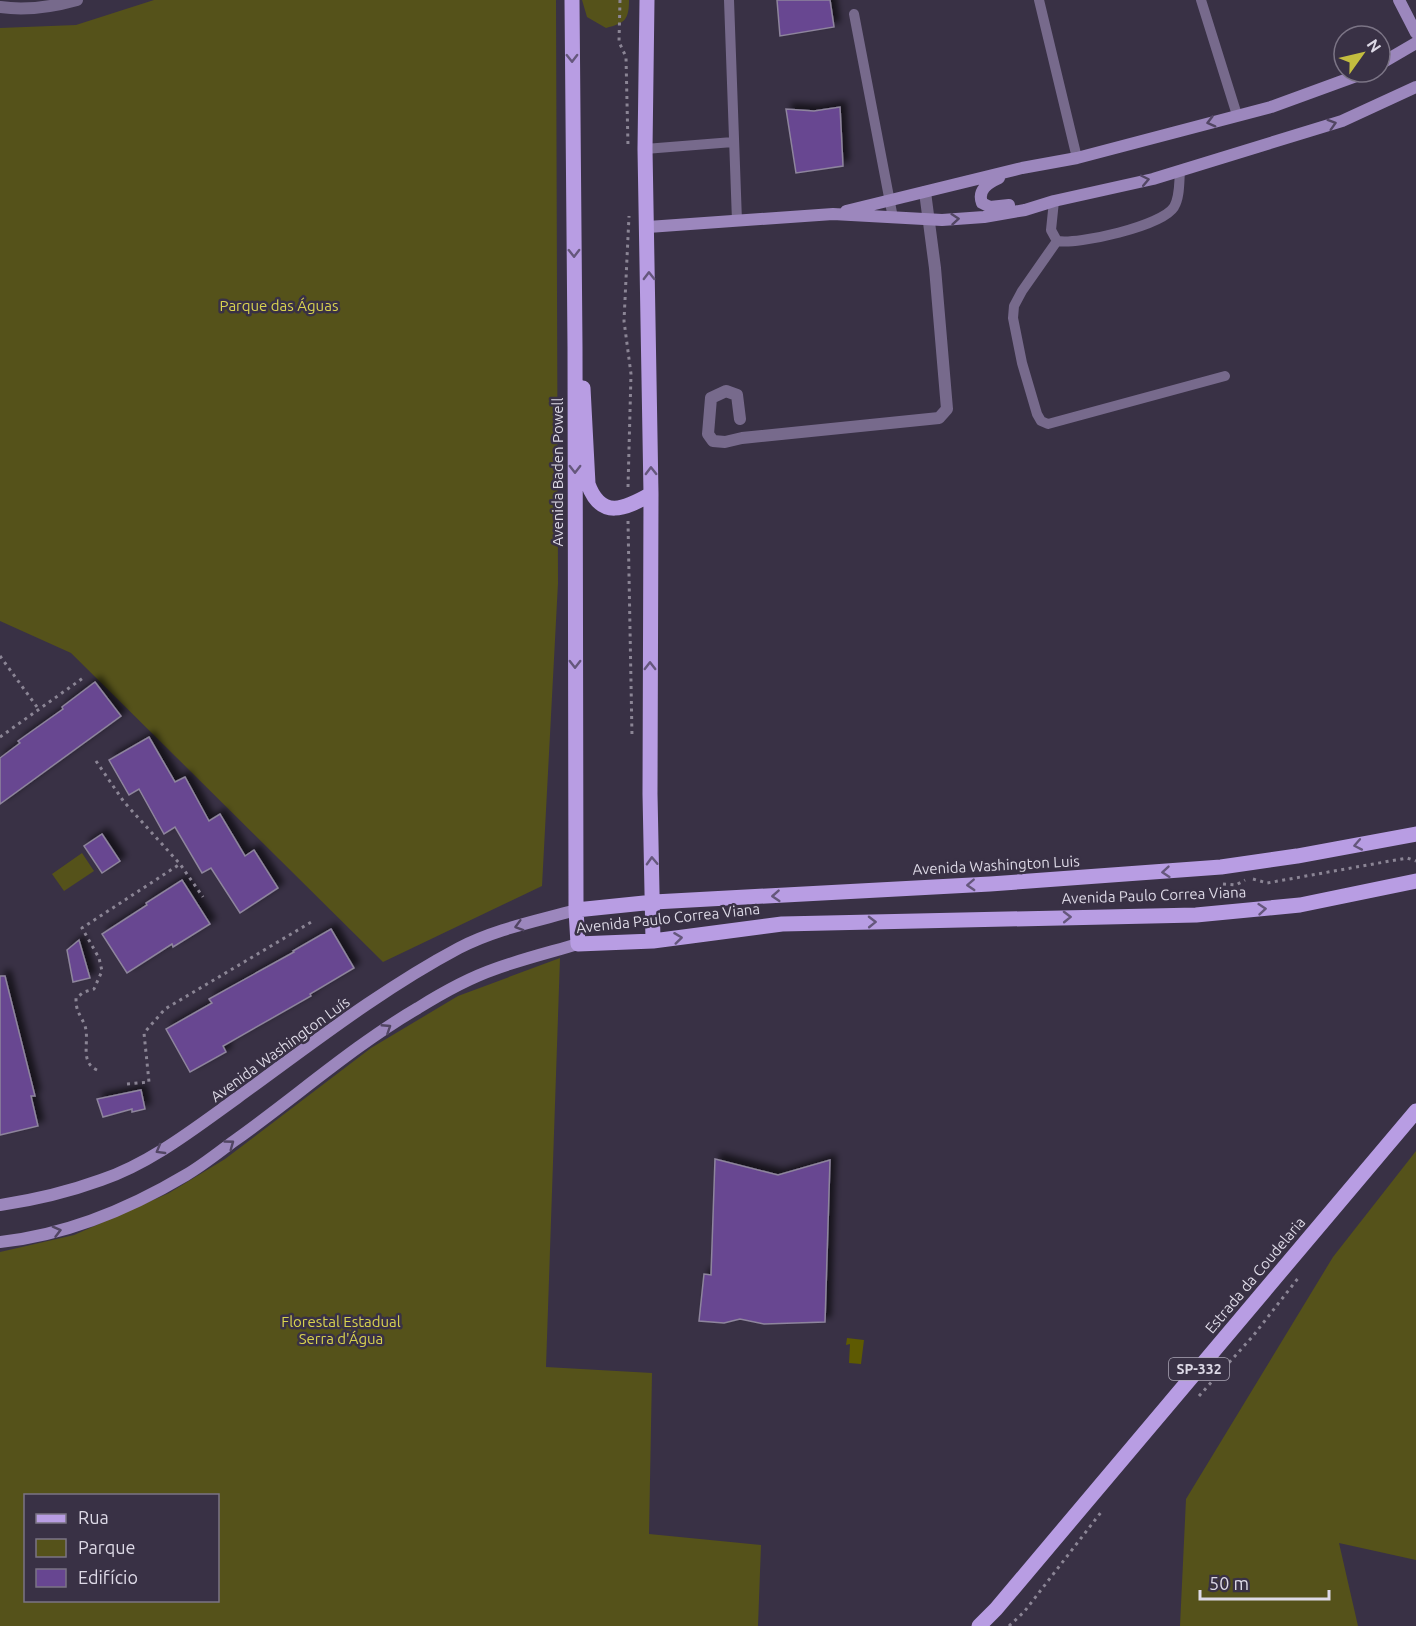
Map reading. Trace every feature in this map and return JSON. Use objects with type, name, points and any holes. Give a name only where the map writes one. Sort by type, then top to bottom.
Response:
[{"type":"main road","name":"Avenida Baden Powell","points":[[572,0],[578,944]]},
{"type":"main road","points":[[647,0],[645,148],[651,494],[650,795],[654,902],[653,941]]},
{"type":"main road","points":[[575,347],[585,398],[588,484],[593,496],[600,504],[610,508],[628,507],[651,494]]},
{"type":"main road","name":"Avenida Washington Luis","points":[[576,910],[654,902],[990,884],[1221,867],[1297,856],[1416,834]]},
{"type":"main road","name":"Avenida Paulo Correa Viana","points":[[578,944],[653,941],[782,924],[1196,915],[1300,905],[1416,881]]},
{"type":"main road","name":"Estrada da Coudelaria","points":[[980,1626],[1416,1111]]},
{"type":"street","points":[[0,7],[18,10],[77,0]]},
{"type":"street","points":[[1399,0],[1416,33]]},
{"type":"street","points":[[1392,57],[1416,43]]},
{"type":"street","points":[[833,214],[1022,168],[1077,158],[1271,107],[1334,84]]},
{"type":"street","points":[[648,227],[833,214],[942,220],[984,217],[1025,210],[1054,201],[1153,179],[1341,121],[1416,87]]},
{"type":"street","points":[[1022,168],[991,182],[981,192],[982,203],[990,207],[1054,201]]},
{"type":"street","points":[[740,418],[737,395],[726,392],[711,398],[708,434],[713,441],[725,442],[742,438],[939,418],[946,409],[946,396],[926,192]]},
{"type":"street","name":"Avenida Washington Luís","points":[[0,1205],[36,1200],[103,1180],[140,1162],[194,1129],[371,1002],[417,972],[462,947],[505,930],[576,910]]},
{"type":"street","name":"Avenida Paulo Correa Viana","points":[[0,1242],[27,1239],[84,1224],[129,1206],[188,1174],[269,1116],[352,1051],[418,1008],[495,969],[578,944]]},
{"type":"lane","points":[[729,0],[737,221]]},
{"type":"lane","points":[[1039,0],[1077,158]]},
{"type":"lane","points":[[1201,0],[1237,115]]},
{"type":"lane","points":[[854,14],[893,218]]},
{"type":"lane","points":[[645,148],[733,142]]},
{"type":"lane","points":[[1057,241],[1067,243],[1086,240],[1132,229],[1161,218],[1174,208],[1180,171]]},
{"type":"lane","points":[[1054,201],[1051,230],[1057,241]]},
{"type":"lane","points":[[1057,241],[1014,306],[1013,318],[1022,363],[1041,421],[1048,424],[1225,376]]},
{"type":"path","points":[[620,0],[619,42],[626,57],[628,149]]},
{"type":"path","points":[[629,209],[624,321],[631,374],[628,507],[633,743]]},
{"type":"path","points":[[0,656],[38,707]]},
{"type":"path","points":[[0,737],[83,678]]},
{"type":"path","points":[[96,761],[124,802],[180,864],[203,897]]},
{"type":"path","points":[[1214,882],[1236,885],[1249,877],[1267,883],[1407,858],[1416,861]]},
{"type":"path","points":[[98,1070],[91,1067],[87,1060],[85,1026],[76,1011],[76,998],[94,989],[102,971],[99,958],[82,928],[180,864]]},
{"type":"path","points":[[127,1084],[149,1082],[144,1033],[165,1009],[313,921]]},
{"type":"green space","name":"Parque das Águas","points":[[154,0],[556,0],[558,583],[542,886],[383,962],[71,653],[0,621],[0,28],[76,25]]},
{"type":"green space","points":[[582,0],[629,0],[627,16],[622,22],[606,28],[587,17]]},
{"type":"green space","points":[[82,853],[94,871],[64,891],[52,874]]},
{"type":"green space","name":"Florestal Estadual Serra d'Água","points":[[560,958],[546,1367],[652,1373],[649,1534],[761,1545],[758,1626],[0,1626],[0,1252],[74,1235],[169,1193],[225,1159],[371,1048],[458,996]]},
{"type":"green space","points":[[1416,1151],[1416,1560],[1339,1543],[1358,1626],[1180,1626],[1186,1499],[1333,1257]]},
{"type":"shaded area","points":[[847,1338],[864,1340],[861,1364],[849,1363],[850,1344],[846,1345]]},
{"type":"building","points":[[777,0],[830,0],[834,27],[780,36]]},
{"type":"building","points":[[840,107],[843,166],[796,173],[786,109],[814,111]]},
{"type":"building","points":[[95,682],[121,716],[0,804],[0,758],[20,743],[18,741],[63,709],[62,707]]},
{"type":"building","points":[[149,737],[175,782],[185,777],[209,821],[220,814],[245,856],[254,850],[278,888],[240,913],[211,868],[202,873],[175,827],[164,834],[139,789],[129,795],[109,760]]},
{"type":"building","points":[[102,834],[120,861],[102,873],[84,846]]},
{"type":"building","points":[[182,880],[210,924],[173,947],[172,944],[127,973],[102,934]]},
{"type":"building","points":[[331,929],[354,968],[310,994],[311,996],[223,1046],[226,1052],[190,1072],[166,1029],[212,1003],[209,999]]},
{"type":"building","points":[[79,940],[90,978],[73,982],[67,950]]},
{"type":"building","points":[[0,976],[5,976],[35,1096],[31,1096],[38,1126],[0,1135]]},
{"type":"building","points":[[141,1090],[145,1109],[132,1112],[132,1109],[103,1117],[97,1099]]},
{"type":"building","points":[[715,1159],[778,1175],[830,1160],[825,1322],[764,1324],[740,1319],[724,1323],[699,1321],[704,1274],[711,1275]]}]
